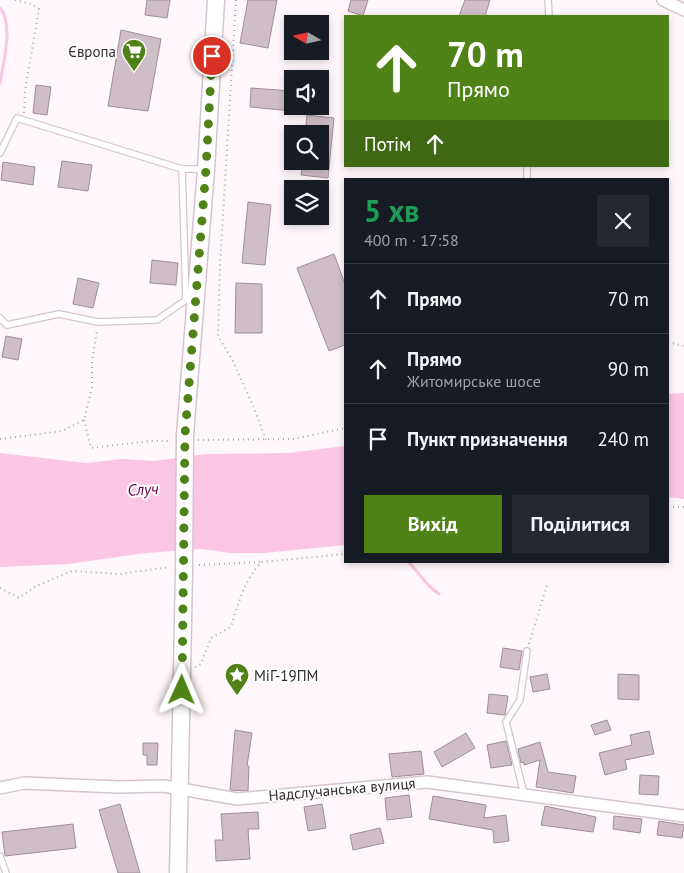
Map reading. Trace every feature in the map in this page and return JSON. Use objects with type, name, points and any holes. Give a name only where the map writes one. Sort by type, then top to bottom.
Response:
[{"type":"main road","points":[[178,873],[186,439],[206,169],[216,0]]},
{"type":"street","points":[[663,0],[684,10]]},
{"type":"street","name":"Надслучанська вулиця","points":[[0,788],[24,783],[118,787],[164,786],[237,799],[427,782],[684,816]]},
{"type":"lane","points":[[548,0],[549,15]]},
{"type":"lane","points":[[0,153],[17,118],[182,169],[206,169]]},
{"type":"lane","points":[[0,318],[7,325],[59,314],[98,322],[157,320],[186,300],[182,169]]},
{"type":"lane","points":[[524,794],[506,722],[520,700],[527,652]]},
{"type":"lane","points":[[0,856],[6,873]]},
{"type":"path","points":[[15,0],[31,4],[39,9],[25,91],[24,120]]},
{"type":"path","points":[[236,0],[226,152],[218,336],[232,359],[266,440]]},
{"type":"path","points":[[98,322],[92,363],[92,387],[84,420],[91,448],[186,439],[294,439],[344,428]]},
{"type":"path","points":[[669,342],[684,346]]},
{"type":"path","points":[[0,440],[62,430],[84,420]]},
{"type":"path","points":[[669,507],[684,507]]},
{"type":"path","points":[[0,588],[19,598],[36,586],[72,571],[120,574],[344,554]]},
{"type":"path","points":[[191,670],[200,664],[211,638],[231,627],[242,593],[256,567],[262,562]]},
{"type":"path","points":[[527,652],[547,584]]},
{"type":"water","points":[[684,393],[684,499],[669,497],[669,394]]},
{"type":"water","name":"Случ","points":[[344,446],[344,545],[264,553],[230,553],[202,549],[146,553],[68,564],[0,567],[0,453],[86,463],[122,459],[154,461],[206,454],[288,453]]},
{"type":"building","points":[[147,0],[170,0],[167,18],[145,15]]},
{"type":"building","points":[[248,0],[277,0],[268,48],[240,43]]},
{"type":"building","points":[[351,0],[368,0],[363,15],[348,11]]},
{"type":"building","points":[[465,0],[490,0],[485,15],[459,15]]},
{"type":"building","name":"Європа","points":[[121,30],[161,39],[148,111],[108,106]]},
{"type":"building","points":[[36,85],[51,87],[47,115],[33,113]]},
{"type":"building","points":[[251,88],[284,90],[284,110],[250,107]]},
{"type":"building","points":[[307,115],[334,118],[329,168],[329,125],[306,125]]},
{"type":"building","points":[[62,161],[92,165],[88,191],[58,187]]},
{"type":"building","points":[[3,162],[35,167],[33,185],[1,180]]},
{"type":"building","points":[[302,170],[329,170],[328,178],[301,175]]},
{"type":"building","points":[[248,202],[271,205],[265,265],[242,263]]},
{"type":"building","points":[[334,254],[344,281],[344,345],[329,351],[297,268]]},
{"type":"building","points":[[152,260],[178,263],[176,285],[150,283]]},
{"type":"building","points":[[78,278],[99,283],[93,308],[73,304]]},
{"type":"building","points":[[236,283],[262,284],[262,333],[235,333]]},
{"type":"building","points":[[6,336],[22,339],[18,360],[2,357]]},
{"type":"building","points":[[503,648],[522,651],[519,670],[500,667]]},
{"type":"building","points":[[547,674],[550,689],[533,692],[530,677]]},
{"type":"building","points":[[618,674],[639,675],[639,700],[618,699]]},
{"type":"building","points":[[489,694],[508,696],[505,715],[487,713]]},
{"type":"building","points":[[607,720],[611,730],[595,735],[591,725]]},
{"type":"building","points":[[235,730],[252,733],[247,766],[249,766],[248,791],[230,790]]},
{"type":"building","points":[[649,731],[654,754],[625,760],[627,769],[605,775],[599,753],[632,745],[630,735]]},
{"type":"building","points":[[466,733],[475,748],[442,767],[434,752]]},
{"type":"building","points":[[506,741],[512,765],[491,768],[487,745]]},
{"type":"building","points":[[540,742],[548,772],[576,776],[573,793],[536,787],[540,760],[524,765],[524,762],[521,763],[518,749]]},
{"type":"building","points":[[143,743],[158,743],[157,765],[147,765],[147,755],[143,755]]},
{"type":"building","points":[[421,751],[424,774],[392,777],[389,754]]},
{"type":"building","points":[[640,775],[659,776],[658,795],[639,794]]},
{"type":"building","points":[[409,795],[412,817],[387,820],[385,798]]},
{"type":"building","points":[[433,796],[486,805],[484,818],[506,815],[509,841],[494,843],[493,830],[429,819]]},
{"type":"building","points":[[120,804],[140,873],[118,873],[99,810]]},
{"type":"building","points":[[322,804],[326,828],[308,831],[304,807]]},
{"type":"building","points":[[545,806],[596,817],[593,832],[541,825]]},
{"type":"building","points":[[258,812],[259,829],[248,829],[250,859],[216,861],[215,840],[223,840],[221,814]]},
{"type":"building","points":[[614,816],[642,819],[640,833],[613,829]]},
{"type":"building","points":[[659,821],[684,825],[682,838],[657,835]]},
{"type":"building","points":[[73,824],[76,848],[5,856],[2,832]]},
{"type":"building","points":[[380,828],[384,843],[353,850],[350,835]]},
{"type":"waterway","points":[[0,8],[4,15],[7,34],[0,83]]},
{"type":"waterway","points":[[410,563],[429,586],[439,594]]},
{"type":"place","name":"Європа","points":[[134,72]]},
{"type":"place","name":"МіГ-19ПМ","points":[[237,696]]},
{"type":"route","points":[[182,690],[185,435],[206,169],[212,56]]}]
